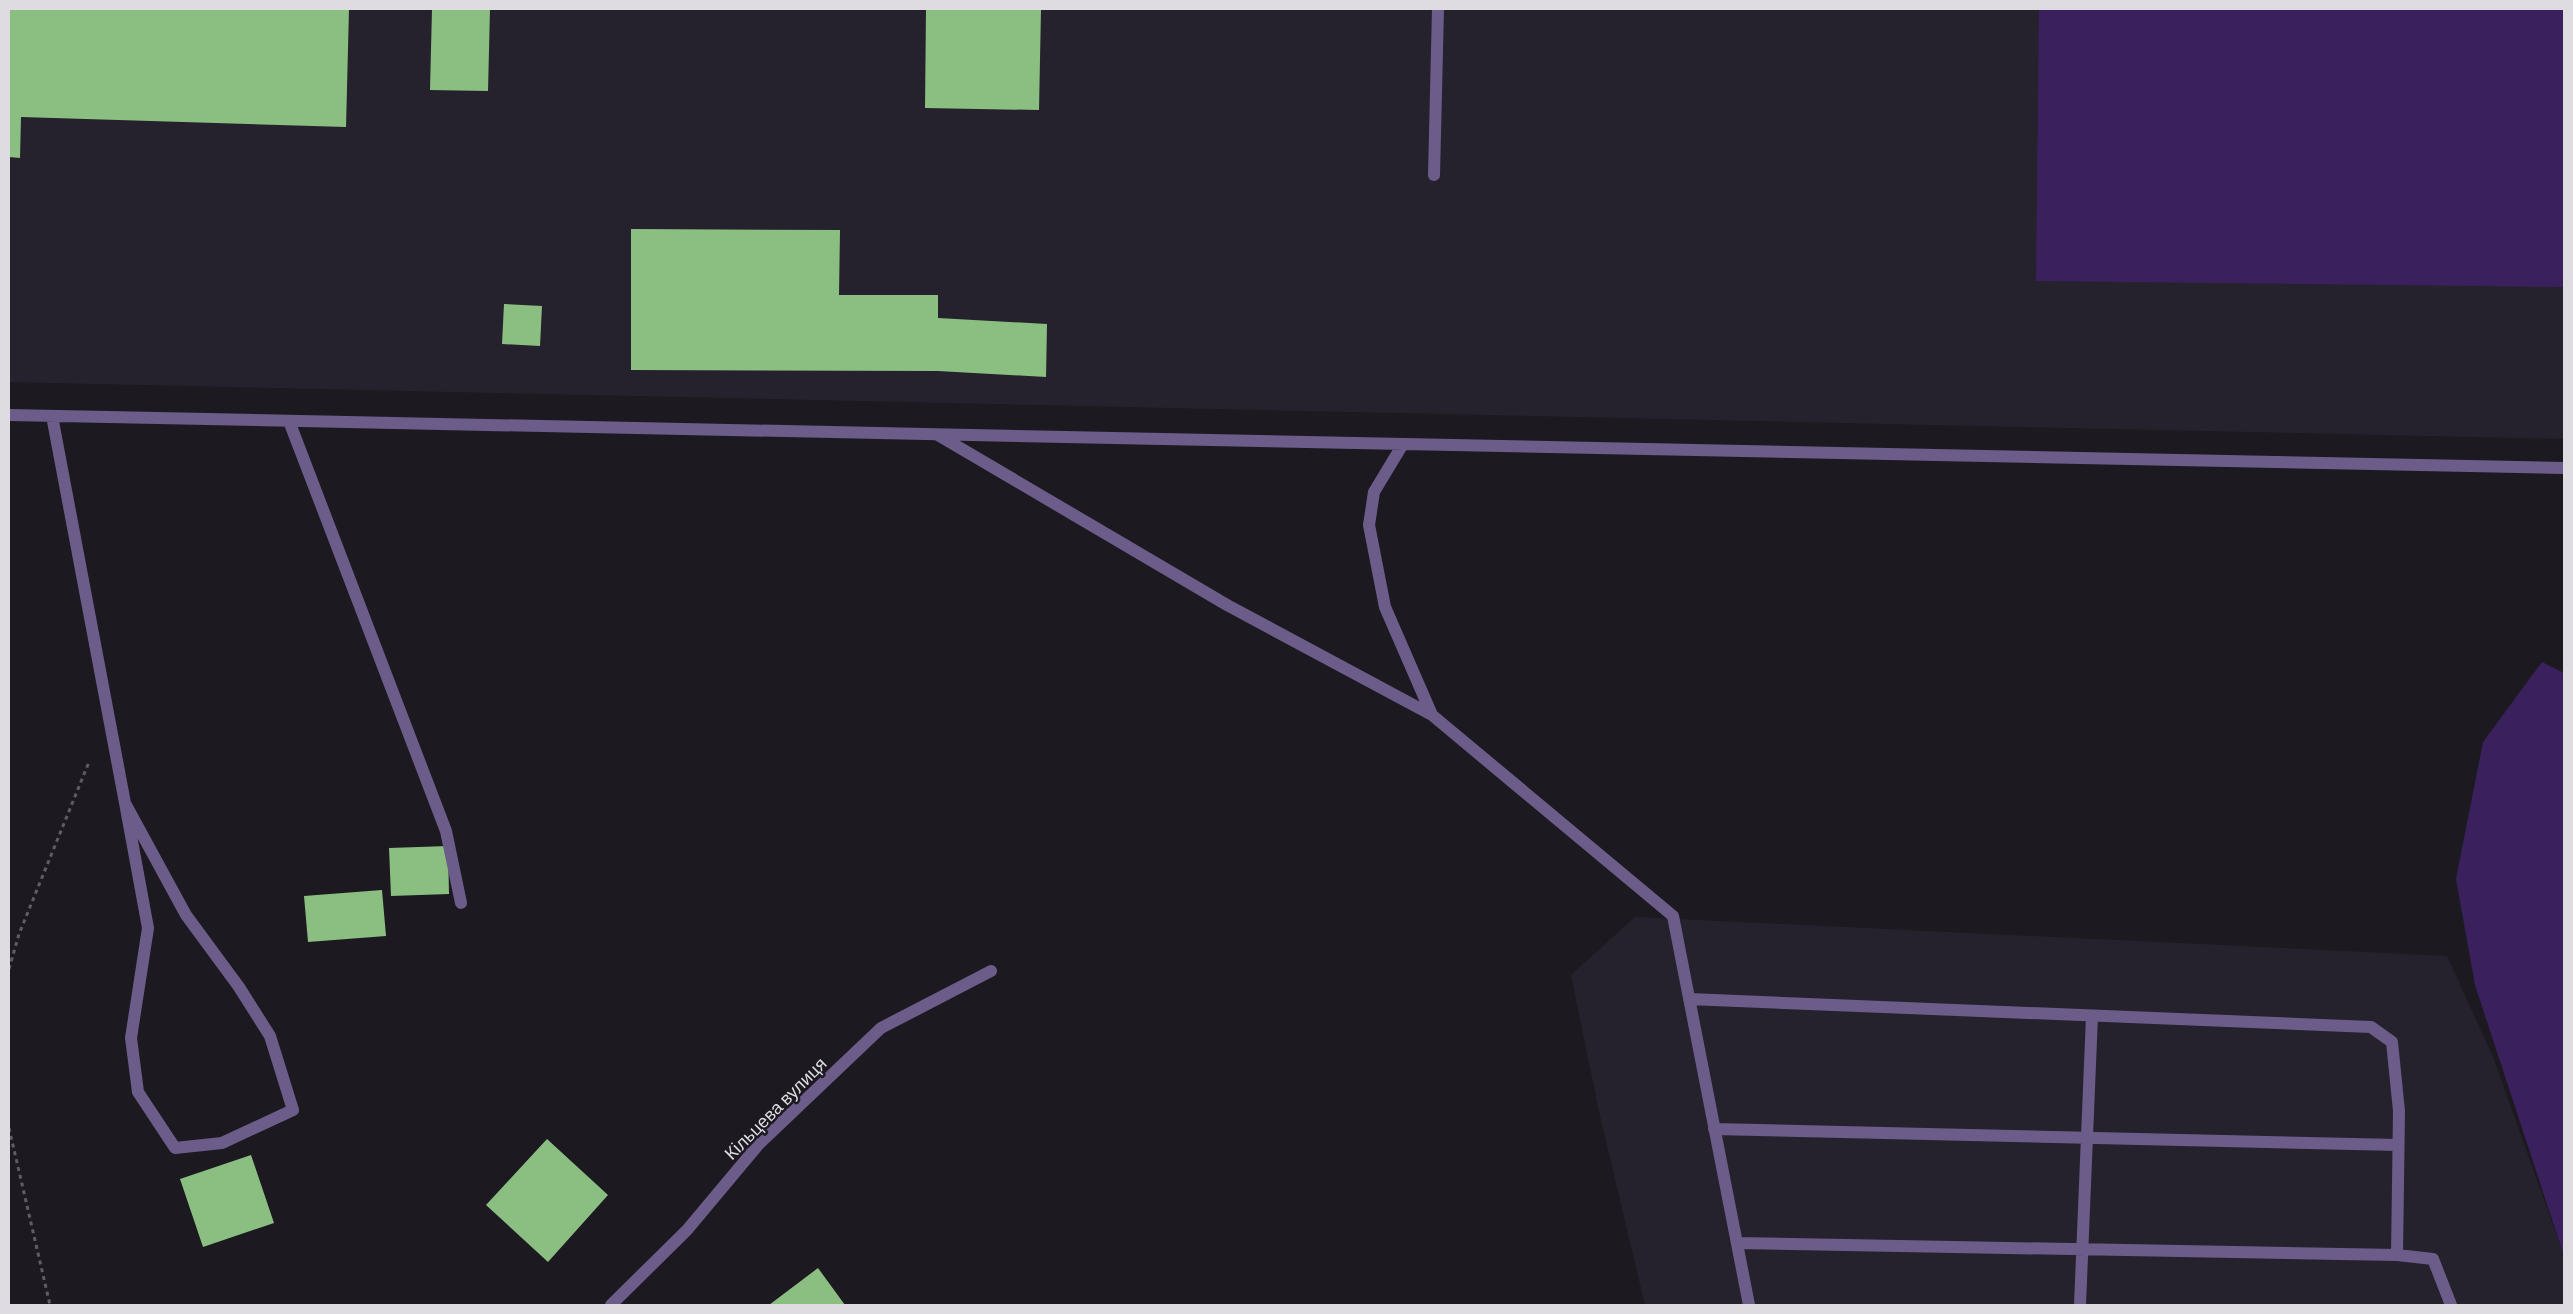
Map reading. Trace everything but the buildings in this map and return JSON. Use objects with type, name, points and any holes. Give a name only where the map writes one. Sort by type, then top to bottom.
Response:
[{"type":"street","points":[[1434,175],[1438,9]]},
{"type":"street","points":[[9,415],[2564,468]]},
{"type":"street","points":[[52,416],[148,928],[131,1038],[138,1092],[175,1148],[222,1143],[293,1110],[270,1036],[239,987],[186,914],[125,803]]},
{"type":"street","points":[[289,421],[446,831],[460,903]]},
{"type":"street","points":[[936,434],[1228,605],[1432,715],[1673,916],[1749,1305]]},
{"type":"street","points":[[1402,444],[1374,492],[1369,525],[1385,607],[1432,715]]},
{"type":"street","name":"Кільцева вулиця","points":[[611,1305],[687,1230],[759,1144],[882,1028],[991,971]]},
{"type":"street","points":[[1689,999],[2370,1027],[2392,1042],[2399,1111],[2397,1255]]},
{"type":"street","points":[[2080,1305],[2092,1016]]},
{"type":"street","points":[[1714,1129],[2398,1145]]},
{"type":"street","points":[[1737,1243],[2397,1255],[2433,1259],[2451,1305]]},
{"type":"path","points":[[9,970],[18,934],[89,760]]},
{"type":"path","points":[[9,1128],[50,1305]]},
{"type":"shaded area","points":[[9,9],[2564,9],[2564,439],[9,382]]},
{"type":"shaded area","points":[[2039,9],[2564,9],[2564,287],[2036,281]]},
{"type":"shaded area","points":[[2542,662],[2564,673],[2564,1256],[2475,985],[2456,879],[2483,742]]},
{"type":"shaded area","points":[[1635,917],[2447,956],[2493,1057],[2564,1256],[2564,1305],[1645,1305],[1600,1116],[1571,975]]}]
